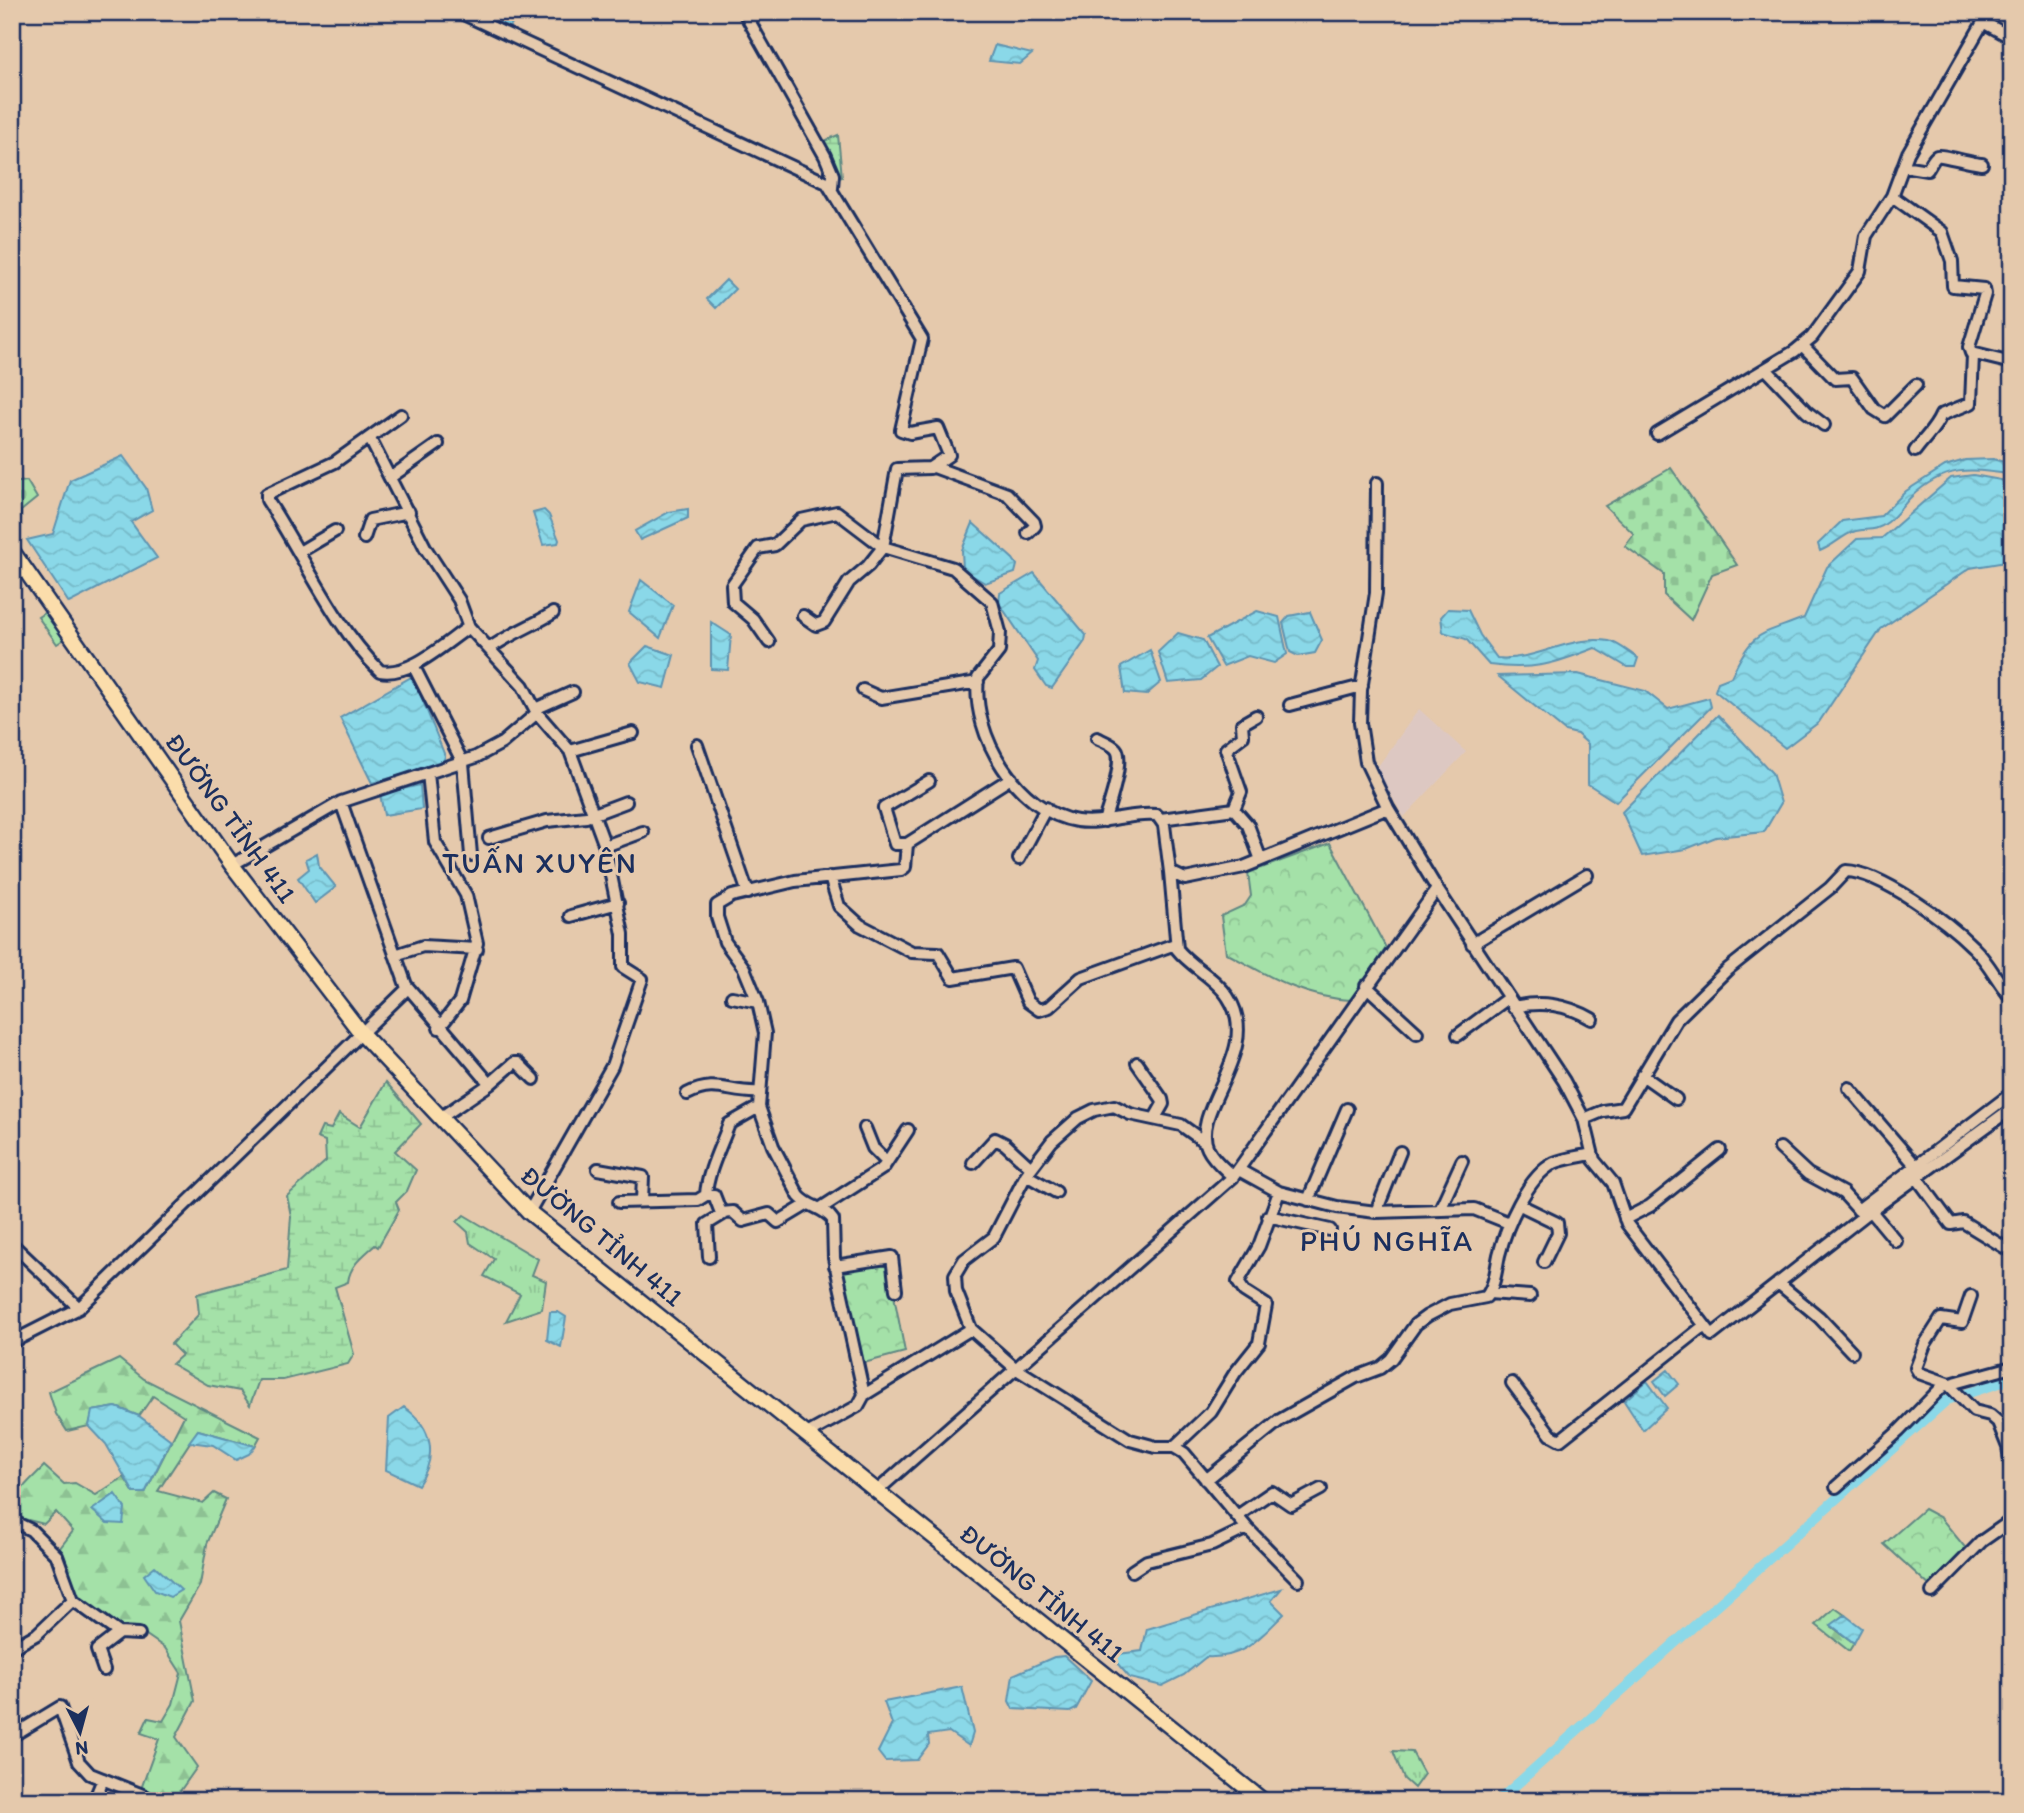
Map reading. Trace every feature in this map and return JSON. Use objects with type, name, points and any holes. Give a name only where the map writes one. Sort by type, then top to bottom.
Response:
[{"type":"main road","name":"ĐƯỜNG TỈNH 411","points":[[12,551],[232,865],[361,1033],[528,1212],[1263,1801]]},
{"type":"street","points":[[459,12],[479,17],[827,183],[922,339],[901,430],[910,433],[937,428],[949,455],[934,467]]},
{"type":"street","points":[[744,12],[825,156],[833,175],[832,188]]},
{"type":"street","points":[[1657,434],[1803,346],[1860,271],[1866,236],[1892,196],[1903,166],[1986,17],[2012,38]]},
{"type":"street","points":[[1903,166],[1927,170],[1937,156],[1942,154],[1962,162],[1982,163]]},
{"type":"street","points":[[1892,196],[1942,232],[1952,261],[1953,286],[1984,289],[1985,294],[1969,347],[1973,355],[1971,403],[1941,415],[1935,429],[1922,438],[1915,451]]},
{"type":"street","points":[[1803,346],[1835,379],[1852,377],[1874,409],[1885,416],[1892,413],[1916,385]]},
{"type":"street","points":[[1973,355],[2012,363]]},
{"type":"street","points":[[1766,369],[1824,425]]},
{"type":"street","points":[[401,415],[335,462],[267,494],[267,500],[301,551],[338,621],[380,671],[396,671],[412,665],[469,627]]},
{"type":"street","points":[[370,439],[426,549],[459,600],[469,627],[523,686],[536,711],[570,751],[605,846],[623,934],[623,967],[640,976],[641,982],[612,1066],[528,1212]]},
{"type":"street","points":[[391,477],[438,444]]},
{"type":"street","points":[[803,616],[816,625],[824,622],[849,582],[869,566],[883,547],[897,469],[934,467],[1007,494],[1034,522],[1035,526],[1028,533]]},
{"type":"street","points":[[1377,483],[1376,593],[1362,686],[1360,723],[1364,752],[1388,808],[1472,944],[1564,1081],[1584,1119],[1591,1154],[1613,1182],[1625,1219],[1712,1335],[1916,1166],[2012,1093]]},
{"type":"street","points":[[364,538],[370,520],[409,512]]},
{"type":"street","points":[[769,642],[753,619],[736,606],[730,594],[732,585],[755,550],[775,545],[801,520],[832,512],[846,516],[883,547],[953,568],[992,602],[1000,632],[999,651],[978,682],[978,701],[985,730],[1011,778],[1046,808],[1076,821],[1104,821],[1140,813],[1157,815],[1161,819],[1170,872],[1175,944],[1186,960],[1228,997],[1235,1013],[1237,1032],[1234,1060],[1207,1121],[1206,1143],[1211,1154],[1236,1174],[1279,1192],[1308,1200],[1376,1212],[1474,1209],[1508,1223]]},
{"type":"street","points":[[301,551],[335,531]]},
{"type":"street","points":[[489,649],[504,638],[521,633],[553,613]]},
{"type":"street","points":[[412,665],[463,762],[471,855]]},
{"type":"street","points":[[863,690],[881,698],[978,682]]},
{"type":"street","points":[[1290,705],[1362,686]]},
{"type":"street","points":[[232,865],[341,803],[463,762],[502,743],[536,711],[573,692]]},
{"type":"street","points":[[1234,809],[1241,792],[1226,749],[1243,736],[1242,724],[1256,716]]},
{"type":"street","points":[[570,751],[633,733]]},
{"type":"street","points":[[1097,738],[1115,748],[1119,756],[1114,792],[1104,821]]},
{"type":"street","points":[[697,745],[748,893]]},
{"type":"street","points":[[428,773],[435,842],[466,895],[477,949],[460,1001],[439,1028]]},
{"type":"street","points":[[929,781],[884,808],[895,844],[908,844],[1011,778]]},
{"type":"street","points":[[489,838],[540,823],[593,815],[626,802]]},
{"type":"street","points":[[341,803],[408,988],[439,1028],[490,1084]]},
{"type":"street","points":[[1019,859],[1046,808]]},
{"type":"street","points":[[1170,872],[1185,879],[1209,876],[1261,860],[1388,808]]},
{"type":"street","points":[[1234,809],[1248,825],[1261,860]]},
{"type":"street","points":[[1161,819],[1234,809]]},
{"type":"street","points":[[605,846],[643,832]]},
{"type":"street","points":[[864,1395],[835,1266],[833,1220],[821,1208],[808,1204],[799,1196],[759,1107],[765,1032],[758,1002],[744,968],[724,942],[717,917],[718,905],[732,896],[795,881],[901,870],[905,867],[908,844]]},
{"type":"street","points":[[1584,1119],[1600,1111],[1623,1108],[1668,1028],[1705,990],[1830,888],[1846,871],[1857,872],[1913,900],[1974,948],[2012,999]]},
{"type":"street","points":[[1472,944],[1587,875]]},
{"type":"street","points":[[830,877],[839,906],[860,925],[912,952],[939,953],[953,978],[1013,968],[1028,1002],[1039,1010],[1049,1007],[1081,978],[1175,944]]},
{"type":"street","points":[[877,1491],[1236,1174],[1437,888]]},
{"type":"street","points":[[572,916],[618,903]]},
{"type":"street","points":[[395,955],[423,946],[477,949]]},
{"type":"street","points":[[1366,986],[1416,1032]]},
{"type":"street","points":[[12,1342],[79,1308],[408,988]]},
{"type":"street","points":[[732,996],[758,1002]]},
{"type":"street","points":[[1458,1035],[1511,1002],[1555,1005],[1577,1011],[1592,1019]]},
{"type":"street","points":[[440,1118],[490,1084],[516,1062],[534,1079]]},
{"type":"street","points":[[1137,1063],[1163,1099],[1155,1118]]},
{"type":"street","points":[[1642,1074],[1676,1099]]},
{"type":"street","points":[[687,1094],[707,1085],[742,1093],[760,1092]]},
{"type":"street","points":[[1849,1088],[1916,1166]]},
{"type":"street","points":[[1206,1143],[1181,1125],[1130,1114],[1114,1106],[1094,1110],[1078,1118],[1052,1141],[1028,1172],[994,1237],[964,1260],[955,1275],[956,1291],[971,1329],[1015,1368],[1130,1440],[1156,1447],[1174,1447],[1184,1453],[1237,1517],[1294,1576]]},
{"type":"street","points":[[706,1195],[710,1172],[722,1150],[729,1124],[759,1107]]},
{"type":"street","points":[[1863,1212],[1917,1178],[2012,1108]]},
{"type":"street","points":[[1308,1200],[1347,1109]]},
{"type":"street","points":[[865,1128],[873,1148],[886,1161]]},
{"type":"street","points":[[821,1208],[876,1173],[908,1130]]},
{"type":"street","points":[[973,1163],[995,1139],[1005,1144],[1028,1172],[1056,1192]]},
{"type":"street","points":[[1780,1149],[1808,1174],[1843,1193],[1896,1241]]},
{"type":"street","points":[[1625,1219],[1650,1206],[1720,1150]]},
{"type":"street","points":[[1376,1212],[1400,1152]]},
{"type":"street","points":[[1206,1480],[1280,1420],[1356,1377],[1380,1368],[1391,1359],[1416,1324],[1450,1304],[1482,1298],[1489,1293],[1508,1223],[1541,1172],[1554,1164],[1591,1154]]},
{"type":"street","points":[[1440,1209],[1462,1161]]},
{"type":"street","points":[[598,1169],[643,1177],[642,1200]]},
{"type":"street","points":[[1917,1178],[1951,1224],[1963,1222],[1999,1247],[2012,1252]]},
{"type":"street","points":[[1174,1447],[1211,1412],[1261,1338],[1266,1305],[1244,1291],[1238,1282],[1261,1241],[1279,1192]]},
{"type":"street","points":[[618,1202],[698,1200],[706,1195],[714,1195],[720,1211],[725,1213]]},
{"type":"street","points":[[709,1257],[707,1224],[725,1213],[733,1212],[743,1221],[769,1214],[778,1222],[808,1204]]},
{"type":"street","points":[[1520,1205],[1557,1223],[1558,1233],[1544,1262]]},
{"type":"street","points":[[1268,1216],[1331,1230]]},
{"type":"street","points":[[12,1244],[79,1308]]},
{"type":"street","points":[[835,1266],[894,1258],[896,1290]]},
{"type":"street","points":[[1778,1283],[1819,1317],[1852,1352]]},
{"type":"street","points":[[1489,1293],[1530,1296]]},
{"type":"street","points":[[1971,1296],[1962,1322],[1941,1320],[1926,1344],[1916,1368],[1919,1373],[1947,1383],[1966,1406],[1990,1415],[1998,1422],[2008,1447],[2012,1473]]},
{"type":"street","points":[[1512,1383],[1551,1435],[1560,1440],[1704,1326]]},
{"type":"street","points":[[807,1434],[858,1406],[864,1395],[971,1329]]},
{"type":"street","points":[[1836,1487],[1899,1431],[1947,1383],[2012,1367]]},
{"type":"street","points":[[1237,1517],[1272,1492],[1285,1504],[1291,1505],[1321,1489]]},
{"type":"street","points":[[1932,1592],[1982,1541],[2012,1520]]},
{"type":"street","points":[[12,1521],[31,1530],[57,1556],[73,1600],[119,1633],[139,1634]]},
{"type":"street","points":[[1132,1571],[1147,1561],[1212,1545],[1247,1528]]},
{"type":"street","points":[[12,1648],[37,1634],[73,1600]]},
{"type":"street","points":[[104,1670],[97,1650],[119,1633]]},
{"type":"street","points":[[12,1736],[60,1707],[79,1762],[90,1774],[145,1796]]},
{"type":"street","points":[[94,1801],[103,1779]]},
{"type":"shaded area","points":[[1419,709],[1466,752],[1404,817],[1376,769]]},
{"type":"green space","points":[[838,135],[842,177],[839,178],[822,142]]},
{"type":"green space","points":[[1671,468],[1737,565],[1712,574],[1691,620],[1664,595],[1664,574],[1625,546],[1634,534],[1605,506]]},
{"type":"green space","points":[[27,481],[37,498],[21,511],[20,523],[12,526],[12,483]]},
{"type":"green space","points":[[47,611],[66,638],[57,644],[38,617]]},
{"type":"green space","points":[[1330,843],[1386,948],[1351,1000],[1301,990],[1226,953],[1221,916],[1245,905],[1251,896],[1248,873]]},
{"type":"green space","points":[[386,1082],[421,1124],[395,1151],[416,1170],[407,1191],[396,1202],[399,1210],[378,1247],[375,1245],[358,1261],[348,1282],[335,1287],[354,1354],[348,1364],[283,1380],[259,1380],[250,1405],[240,1391],[208,1385],[172,1364],[182,1355],[171,1344],[199,1314],[197,1294],[287,1270],[291,1216],[287,1196],[326,1161],[325,1141],[317,1138],[322,1127],[331,1129],[339,1114],[360,1127]]},
{"type":"green space","points":[[464,1215],[538,1259],[532,1275],[546,1281],[542,1309],[506,1321],[520,1294],[484,1276],[494,1259],[470,1243],[468,1232],[457,1222]]},
{"type":"green space","points":[[888,1265],[905,1352],[860,1364],[840,1269]]},
{"type":"green space","points":[[119,1359],[144,1379],[260,1437],[255,1446],[198,1430],[158,1491],[203,1503],[214,1493],[226,1499],[207,1544],[200,1585],[179,1621],[195,1701],[176,1737],[197,1767],[173,1801],[141,1789],[159,1739],[141,1733],[148,1718],[163,1721],[173,1704],[181,1673],[165,1648],[139,1630],[118,1628],[76,1598],[60,1548],[73,1531],[56,1512],[44,1524],[12,1516],[18,1494],[44,1466],[64,1484],[75,1483],[96,1495],[124,1477],[134,1493],[145,1493],[184,1416],[153,1396],[139,1416],[116,1407],[93,1411],[89,1426],[67,1431],[56,1414],[49,1392]]},
{"type":"green space","points":[[1924,1509],[1941,1518],[1968,1551],[1932,1588],[1884,1544]]},
{"type":"green space","points":[[1835,1608],[1845,1615],[1831,1626],[1854,1643],[1849,1651],[1816,1625]]},
{"type":"green space","points":[[1393,1751],[1412,1752],[1424,1774],[1414,1788],[1404,1779]]},
{"type":"water","points":[[486,12],[520,12],[508,29],[484,16]]},
{"type":"water","points":[[995,45],[1032,54],[1020,64],[989,61]]},
{"type":"water","points":[[726,280],[735,289],[716,308],[707,299]]},
{"type":"water","points":[[123,456],[146,488],[152,510],[131,522],[157,558],[69,603],[27,540],[53,534],[70,480]]},
{"type":"water","points":[[1993,459],[2012,464],[2012,475],[1970,470],[1946,474],[1923,487],[1883,526],[1849,533],[1820,551],[1818,544],[1842,521],[1881,516],[1906,491],[1945,466],[1965,460]]},
{"type":"water","points":[[1973,475],[2012,482],[2012,561],[1970,568],[1881,629],[1819,722],[1785,748],[1715,691],[1718,682],[1731,677],[1745,650],[1758,637],[1804,618],[1827,567],[1857,539],[1882,538],[1951,478]]},
{"type":"water","points":[[688,509],[688,518],[640,540],[635,531],[669,512]]},
{"type":"water","points":[[544,510],[549,515],[558,543],[543,545],[533,513]]},
{"type":"water","points":[[973,523],[1013,559],[1017,565],[1015,573],[985,583],[963,570],[962,550]]},
{"type":"water","points":[[1034,573],[1086,635],[1085,641],[1052,688],[1046,686],[1035,670],[1038,661],[999,603],[1000,593]]},
{"type":"water","points":[[641,580],[673,605],[660,638],[629,612]]},
{"type":"water","points":[[1448,609],[1468,610],[1480,635],[1497,658],[1525,656],[1566,644],[1595,640],[1613,642],[1638,658],[1635,667],[1627,667],[1595,648],[1543,665],[1489,665],[1466,639],[1443,632],[1441,617]]},
{"type":"water","points":[[1257,611],[1279,617],[1287,654],[1274,663],[1248,656],[1223,666],[1207,638]]},
{"type":"water","points":[[1310,612],[1322,640],[1315,653],[1298,656],[1290,652],[1283,623],[1289,616]]},
{"type":"water","points":[[711,622],[731,635],[728,670],[711,669]]},
{"type":"water","points":[[1178,633],[1203,640],[1217,667],[1201,680],[1168,683],[1158,652]]},
{"type":"water","points":[[647,646],[674,655],[665,688],[640,682],[630,663]]},
{"type":"water","points":[[1150,650],[1161,682],[1146,695],[1125,693],[1121,667]]},
{"type":"water","points":[[1578,674],[1645,691],[1668,709],[1709,698],[1711,707],[1616,802],[1588,784],[1588,744],[1577,734],[1565,731],[1498,676]]},
{"type":"water","points":[[413,676],[445,756],[443,764],[372,783],[340,718]]},
{"type":"water","points":[[1718,715],[1772,773],[1781,803],[1764,832],[1716,837],[1686,849],[1642,856],[1622,812]]},
{"type":"water","points":[[420,785],[422,809],[384,815],[380,794]]},
{"type":"water","points":[[317,853],[319,866],[336,887],[315,903],[298,878],[309,869],[306,859]]},
{"type":"water","points":[[550,1312],[558,1312],[566,1317],[561,1347],[547,1340]]},
{"type":"water","points":[[1668,1370],[1679,1384],[1665,1396],[1654,1381]]},
{"type":"water","points":[[1647,1381],[1667,1408],[1643,1430],[1624,1401]]},
{"type":"water","points":[[116,1407],[139,1416],[171,1440],[145,1493],[134,1493],[106,1444],[89,1426],[92,1411]]},
{"type":"water","points":[[404,1407],[421,1424],[429,1443],[428,1464],[418,1485],[386,1470],[389,1418]]},
{"type":"water","points":[[198,1430],[255,1446],[249,1454],[236,1460],[213,1445],[189,1442]]},
{"type":"water","points":[[115,1494],[125,1508],[123,1524],[107,1523],[92,1510]]},
{"type":"water","points":[[155,1566],[181,1590],[170,1597],[155,1591],[144,1575]]},
{"type":"water","points":[[1281,1589],[1271,1601],[1284,1614],[1250,1646],[1230,1655],[1206,1657],[1184,1675],[1162,1686],[1130,1678],[1110,1655],[1142,1651],[1147,1629]]},
{"type":"water","points":[[1845,1615],[1862,1628],[1854,1643],[1831,1625]]},
{"type":"water","points":[[1064,1656],[1091,1681],[1076,1709],[1070,1712],[1013,1709],[1009,1701],[1013,1675],[1054,1657]]},
{"type":"water","points":[[962,1687],[973,1733],[969,1746],[949,1732],[928,1735],[929,1744],[917,1760],[885,1761],[878,1752],[892,1724],[884,1702]]},
{"type":"waterway","points":[[1498,1801],[1947,1400],[2012,1379]]},
{"type":"district","name":"TUẤN XUYÊN","points":[[540,863]]},
{"type":"district","name":"PHÚ NGHĨA","points":[[1387,1241]]}]
